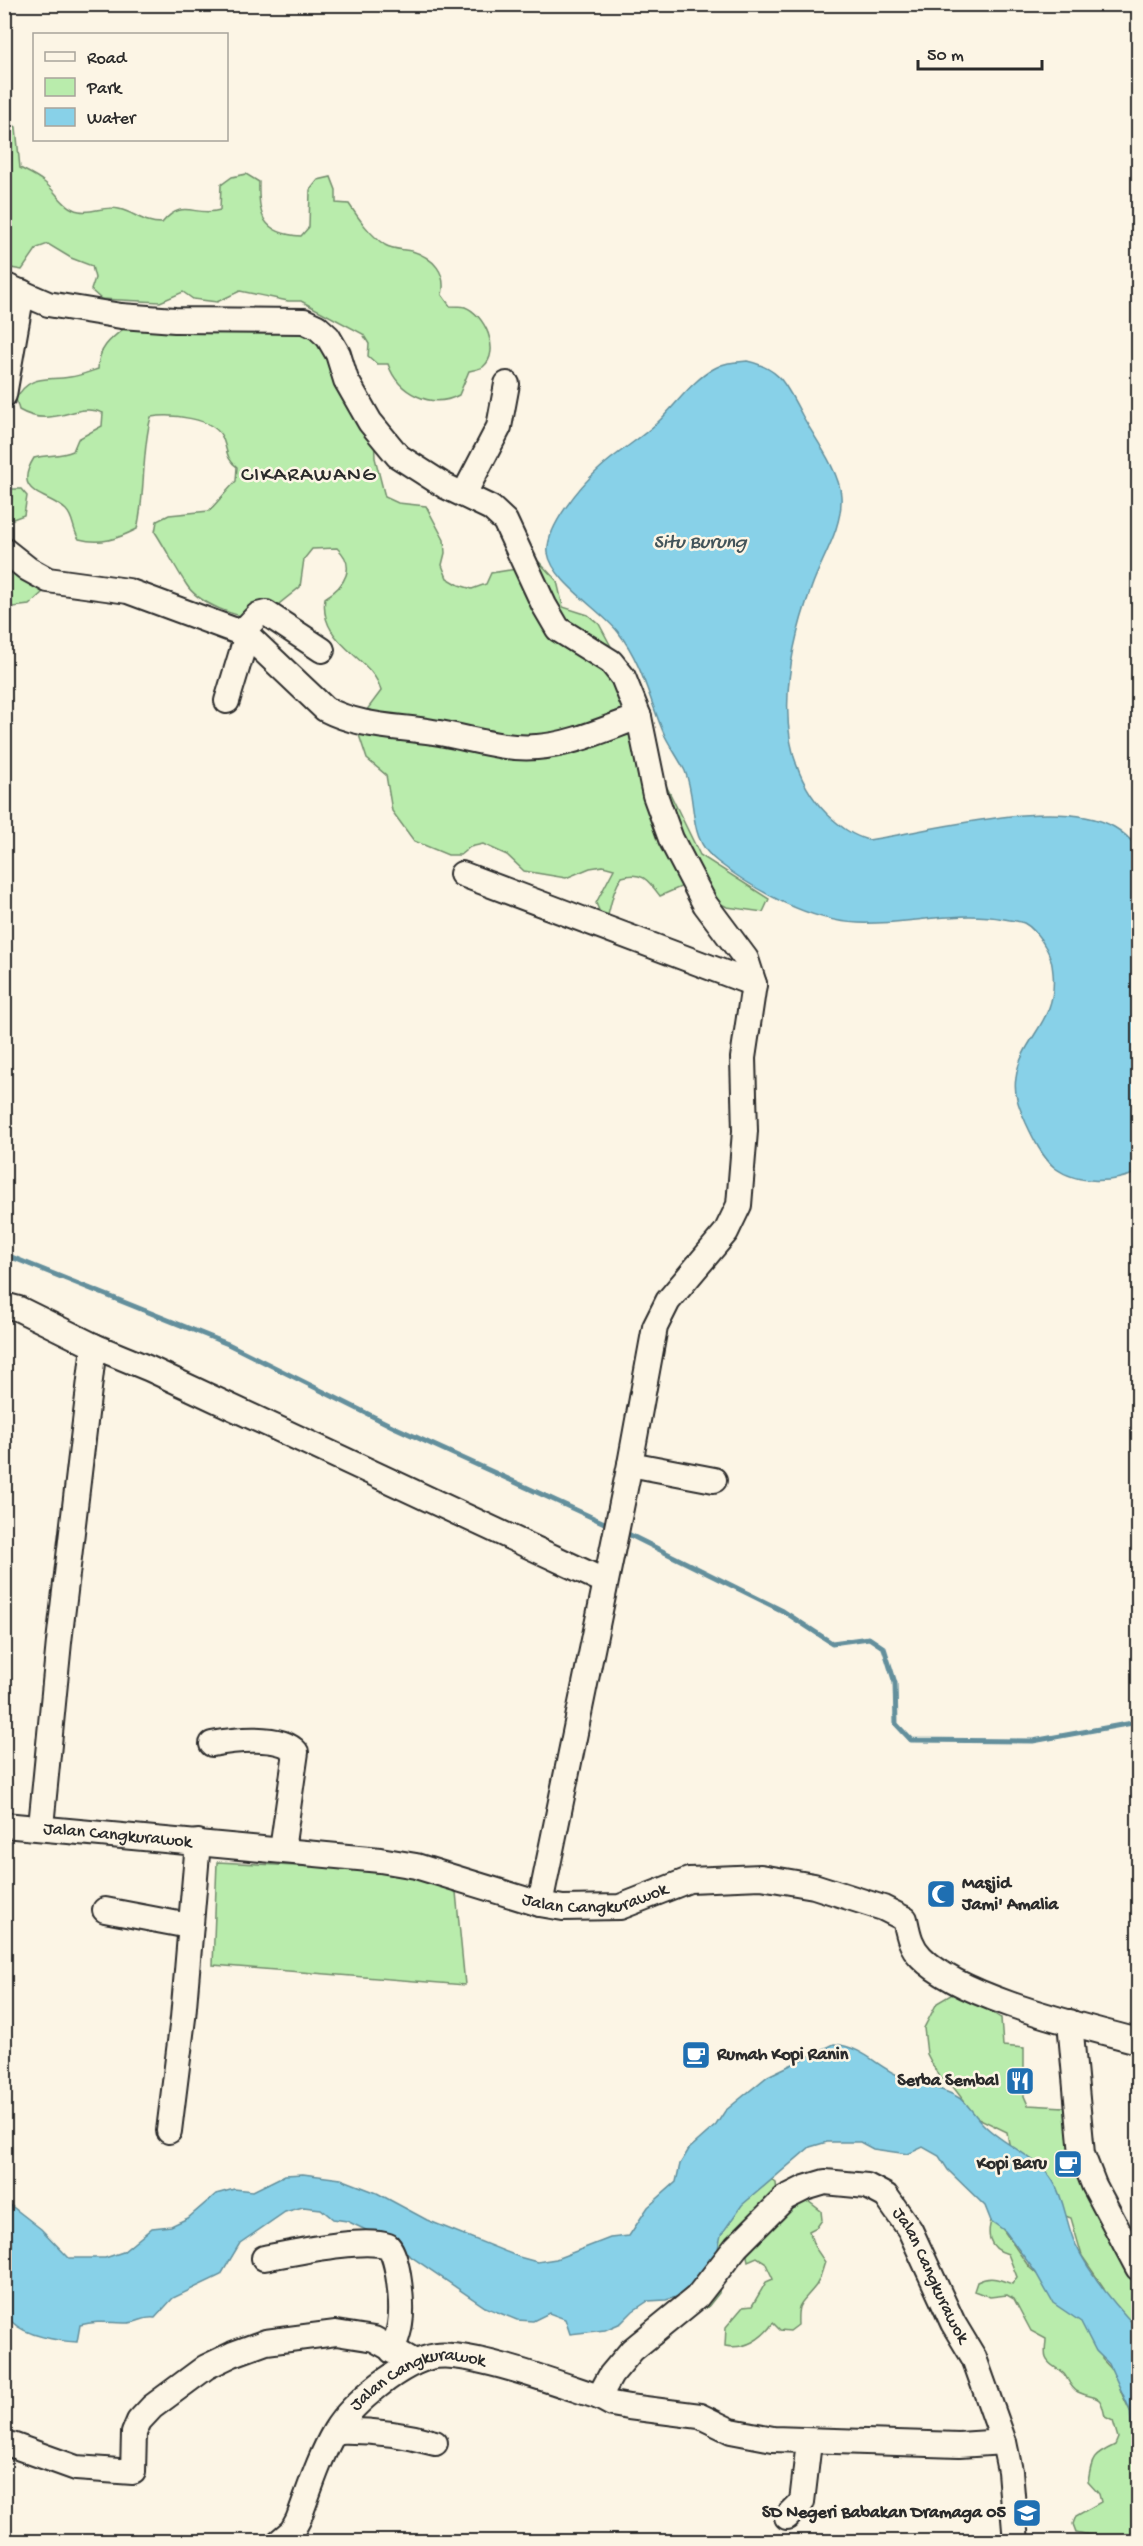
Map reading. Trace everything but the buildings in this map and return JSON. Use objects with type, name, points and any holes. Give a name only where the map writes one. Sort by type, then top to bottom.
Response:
[{"type":"street","points":[[4,396],[13,288],[48,304],[121,316],[175,320],[304,321],[317,327],[328,337],[338,354],[346,380],[370,422],[398,456],[437,482],[491,508],[505,520],[550,618],[558,628],[611,663],[623,677],[639,717],[656,795],[671,839],[705,904],[746,959],[754,984],[743,1058],[745,1131],[739,1205],[726,1232],[668,1301],[655,1327],[630,1464],[604,1581],[540,1904]]},
{"type":"street","points":[[464,494],[499,427],[507,384]]},
{"type":"street","points":[[4,550],[27,569],[48,580],[128,591],[244,634],[326,709],[341,717],[367,724],[434,732],[496,745],[538,747],[639,717]]},
{"type":"street","points":[[227,701],[244,634],[258,615],[266,613],[322,650]]},
{"type":"street","points":[[462,874],[754,984]]},
{"type":"street","points":[[4,1305],[19,1309],[94,1346],[150,1369],[604,1581]]},
{"type":"street","points":[[41,1826],[59,1642],[94,1346]]},
{"type":"street","points":[[630,1464],[714,1480]]},
{"type":"street","points":[[212,1744],[240,1739],[261,1740],[285,1746],[296,1752],[282,1850]]},
{"type":"street","name":"Jalan Cangkurawok","points":[[4,1825],[41,1826],[334,1854],[416,1866],[540,1904],[600,1909],[640,1901],[689,1880],[761,1877],[787,1880],[883,1908],[905,1919],[910,1941],[920,1956],[936,1970],[962,1984],[1012,2005],[1138,2041]]},
{"type":"street","points":[[170,2131],[183,2018],[189,1926],[198,1842]]},
{"type":"street","points":[[105,1910],[189,1926]]},
{"type":"street","points":[[1070,2022],[1082,2154],[1094,2185],[1138,2268]]},
{"type":"street","name":"Jalan Cangkurawok","points":[[279,2541],[292,2531],[298,2520],[336,2431],[381,2384],[415,2362],[436,2356],[469,2358],[599,2397],[611,2375],[632,2350],[697,2297],[736,2247],[765,2215],[785,2198],[805,2188],[825,2182],[867,2186],[886,2196],[910,2230],[953,2323],[974,2358],[1004,2442],[1010,2471],[1016,2541]]},
{"type":"street","points":[[264,2258],[324,2248],[368,2244],[388,2246],[394,2257],[401,2307],[400,2324],[392,2351]]},
{"type":"street","points":[[4,2445],[12,2445],[76,2468],[133,2472],[134,2433],[139,2421],[152,2407],[206,2367],[233,2354],[266,2343],[336,2333],[374,2339],[415,2362]]},
{"type":"street","points":[[599,2397],[629,2407],[700,2416],[731,2431],[744,2434],[809,2442],[959,2445],[1004,2442]]},
{"type":"street","points":[[336,2431],[388,2433],[435,2443]]},
{"type":"street","points":[[787,2517],[802,2502],[809,2442]]},
{"type":"green space","points":[[5,120],[16,127],[20,168],[41,180],[64,203],[79,211],[113,208],[144,220],[162,223],[176,211],[220,210],[221,185],[232,177],[246,174],[259,182],[262,213],[270,227],[301,236],[309,227],[310,190],[318,180],[331,177],[336,190],[336,203],[349,204],[374,236],[391,248],[420,254],[437,267],[443,280],[442,295],[450,306],[465,307],[472,311],[484,325],[491,343],[488,360],[483,367],[469,371],[459,395],[438,401],[427,399],[407,391],[399,383],[388,364],[377,364],[368,356],[369,344],[363,334],[301,301],[288,301],[240,291],[217,302],[193,299],[183,292],[160,302],[101,299],[91,290],[95,278],[92,266],[71,258],[48,244],[37,248],[22,270],[11,268],[4,261]]},
{"type":"green space","points":[[133,321],[310,331],[374,431],[375,458],[385,497],[398,503],[426,506],[444,540],[445,553],[442,565],[447,578],[472,589],[486,584],[491,573],[516,569],[526,560],[539,562],[557,581],[563,607],[588,615],[599,624],[613,650],[608,676],[618,697],[643,709],[660,773],[700,855],[769,899],[763,912],[727,907],[685,885],[660,896],[644,878],[629,875],[622,877],[616,888],[605,925],[596,903],[614,869],[603,866],[590,868],[566,878],[524,871],[507,855],[483,844],[470,847],[460,855],[448,855],[414,841],[392,811],[386,775],[367,759],[359,735],[366,711],[381,691],[368,668],[338,639],[325,614],[325,598],[338,588],[346,575],[346,562],[343,555],[337,548],[312,549],[304,559],[300,587],[260,619],[251,618],[219,609],[192,591],[155,532],[157,521],[169,515],[209,511],[236,481],[237,467],[229,458],[223,439],[211,426],[180,417],[151,417],[137,529],[109,540],[79,539],[66,510],[29,486],[28,470],[34,458],[73,451],[78,439],[102,426],[103,413],[83,410],[43,417],[19,410],[16,399],[21,391],[32,382],[84,374],[98,369],[104,347]]},
{"type":"green space","points":[[5,489],[21,489],[27,496],[24,515],[5,522]]},
{"type":"green space","points":[[4,551],[44,591],[29,605],[5,608]]},
{"type":"green space","points":[[217,1862],[395,1871],[455,1882],[465,1985],[213,1965]]},
{"type":"green space","points":[[954,1993],[975,2001],[1001,2018],[1003,2046],[1024,2048],[1024,2096],[1028,2105],[1064,2107],[1079,2133],[1069,2150],[1138,2281],[1138,2340],[1106,2305],[1104,2288],[1082,2256],[1071,2218],[1055,2212],[1011,2155],[1007,2132],[976,2117],[954,2088],[939,2077],[927,2054],[924,2028],[937,2003]]},
{"type":"green space","points":[[769,2178],[776,2183],[777,2191],[800,2195],[821,2211],[822,2220],[817,2227],[809,2231],[814,2246],[825,2262],[818,2283],[800,2304],[798,2325],[790,2331],[780,2330],[773,2323],[764,2334],[746,2345],[725,2346],[726,2327],[743,2307],[752,2306],[766,2282],[773,2279],[765,2262],[757,2257],[748,2261],[743,2236],[721,2276],[719,2293],[707,2308],[689,2312],[678,2299],[678,2289],[704,2240]]},
{"type":"green space","points":[[993,2215],[1029,2267],[1083,2315],[1102,2349],[1102,2359],[1117,2375],[1121,2392],[1138,2428],[1138,2537],[1136,2541],[1076,2532],[1073,2524],[1076,2516],[1101,2502],[1099,2494],[1088,2482],[1092,2463],[1097,2455],[1115,2445],[1118,2438],[1113,2421],[1105,2417],[1099,2400],[1075,2390],[1064,2374],[1047,2361],[1046,2339],[1031,2331],[1014,2299],[1007,2295],[990,2297],[974,2291],[977,2282],[982,2280],[995,2278],[1012,2284],[1017,2277],[1008,2254],[996,2248],[990,2239],[989,2228]]},
{"type":"water","name":"Situ Burung","points":[[747,361],[759,364],[782,380],[826,455],[840,487],[839,519],[812,586],[795,643],[788,704],[789,735],[796,763],[808,790],[827,814],[846,830],[868,840],[994,818],[1061,814],[1090,818],[1114,827],[1138,848],[1138,1172],[1128,1176],[1096,1181],[1064,1174],[1046,1158],[1019,1107],[1015,1084],[1019,1064],[1045,1017],[1053,990],[1052,963],[1044,945],[1034,931],[1022,922],[967,916],[876,923],[839,921],[784,903],[766,894],[718,862],[701,842],[685,771],[659,723],[645,683],[627,644],[610,623],[567,584],[551,564],[548,553],[552,532],[574,496],[592,476],[657,423],[691,386],[707,373],[723,365]]},
{"type":"water","points":[[834,2044],[854,2049],[893,2073],[959,2098],[991,2132],[1038,2165],[1053,2181],[1060,2195],[1074,2241],[1087,2265],[1138,2329],[1138,2471],[1134,2460],[1130,2410],[1109,2364],[1096,2351],[1081,2322],[1053,2303],[1036,2273],[1005,2231],[991,2221],[985,2206],[948,2170],[939,2156],[923,2147],[908,2154],[873,2149],[860,2142],[827,2142],[810,2147],[742,2205],[721,2235],[717,2253],[683,2295],[666,2300],[648,2301],[621,2323],[605,2330],[570,2334],[565,2319],[549,2313],[533,2321],[517,2320],[485,2307],[385,2239],[347,2221],[333,2219],[321,2209],[303,2207],[285,2212],[240,2243],[221,2275],[173,2298],[155,2318],[131,2323],[86,2323],[80,2325],[77,2342],[52,2339],[25,2331],[12,2322],[5,2309],[4,2196],[9,2204],[41,2229],[69,2258],[105,2258],[123,2252],[152,2228],[171,2226],[188,2218],[216,2194],[234,2189],[253,2191],[285,2175],[303,2174],[341,2179],[377,2193],[427,2220],[537,2262],[556,2259],[610,2238],[629,2236],[648,2207],[676,2182],[680,2164],[689,2149],[716,2125],[725,2111],[768,2076]]},
{"type":"waterway","points":[[4,1254],[228,1344],[394,1427],[611,1526]]},
{"type":"waterway","points":[[622,1531],[783,1611],[832,1643],[869,1638],[884,1648],[895,1683],[896,1724],[911,1740],[1033,1741],[1138,1722]]},
{"type":"place","name":"Masjid Jami' Amalia","points":[[941,1894]]},
{"type":"place","name":"Rumah Kopi Ranin","points":[[696,2055]]},
{"type":"place","name":"Serba Sembal","points":[[1020,2081]]},
{"type":"place","name":"Kopi Baru","points":[[1068,2164]]},
{"type":"place","name":"SD Negeri Babakan Dramaga 05","points":[[1027,2513]]},
{"type":"district","name":"CIKARAWANG","points":[[309,476]]}]
